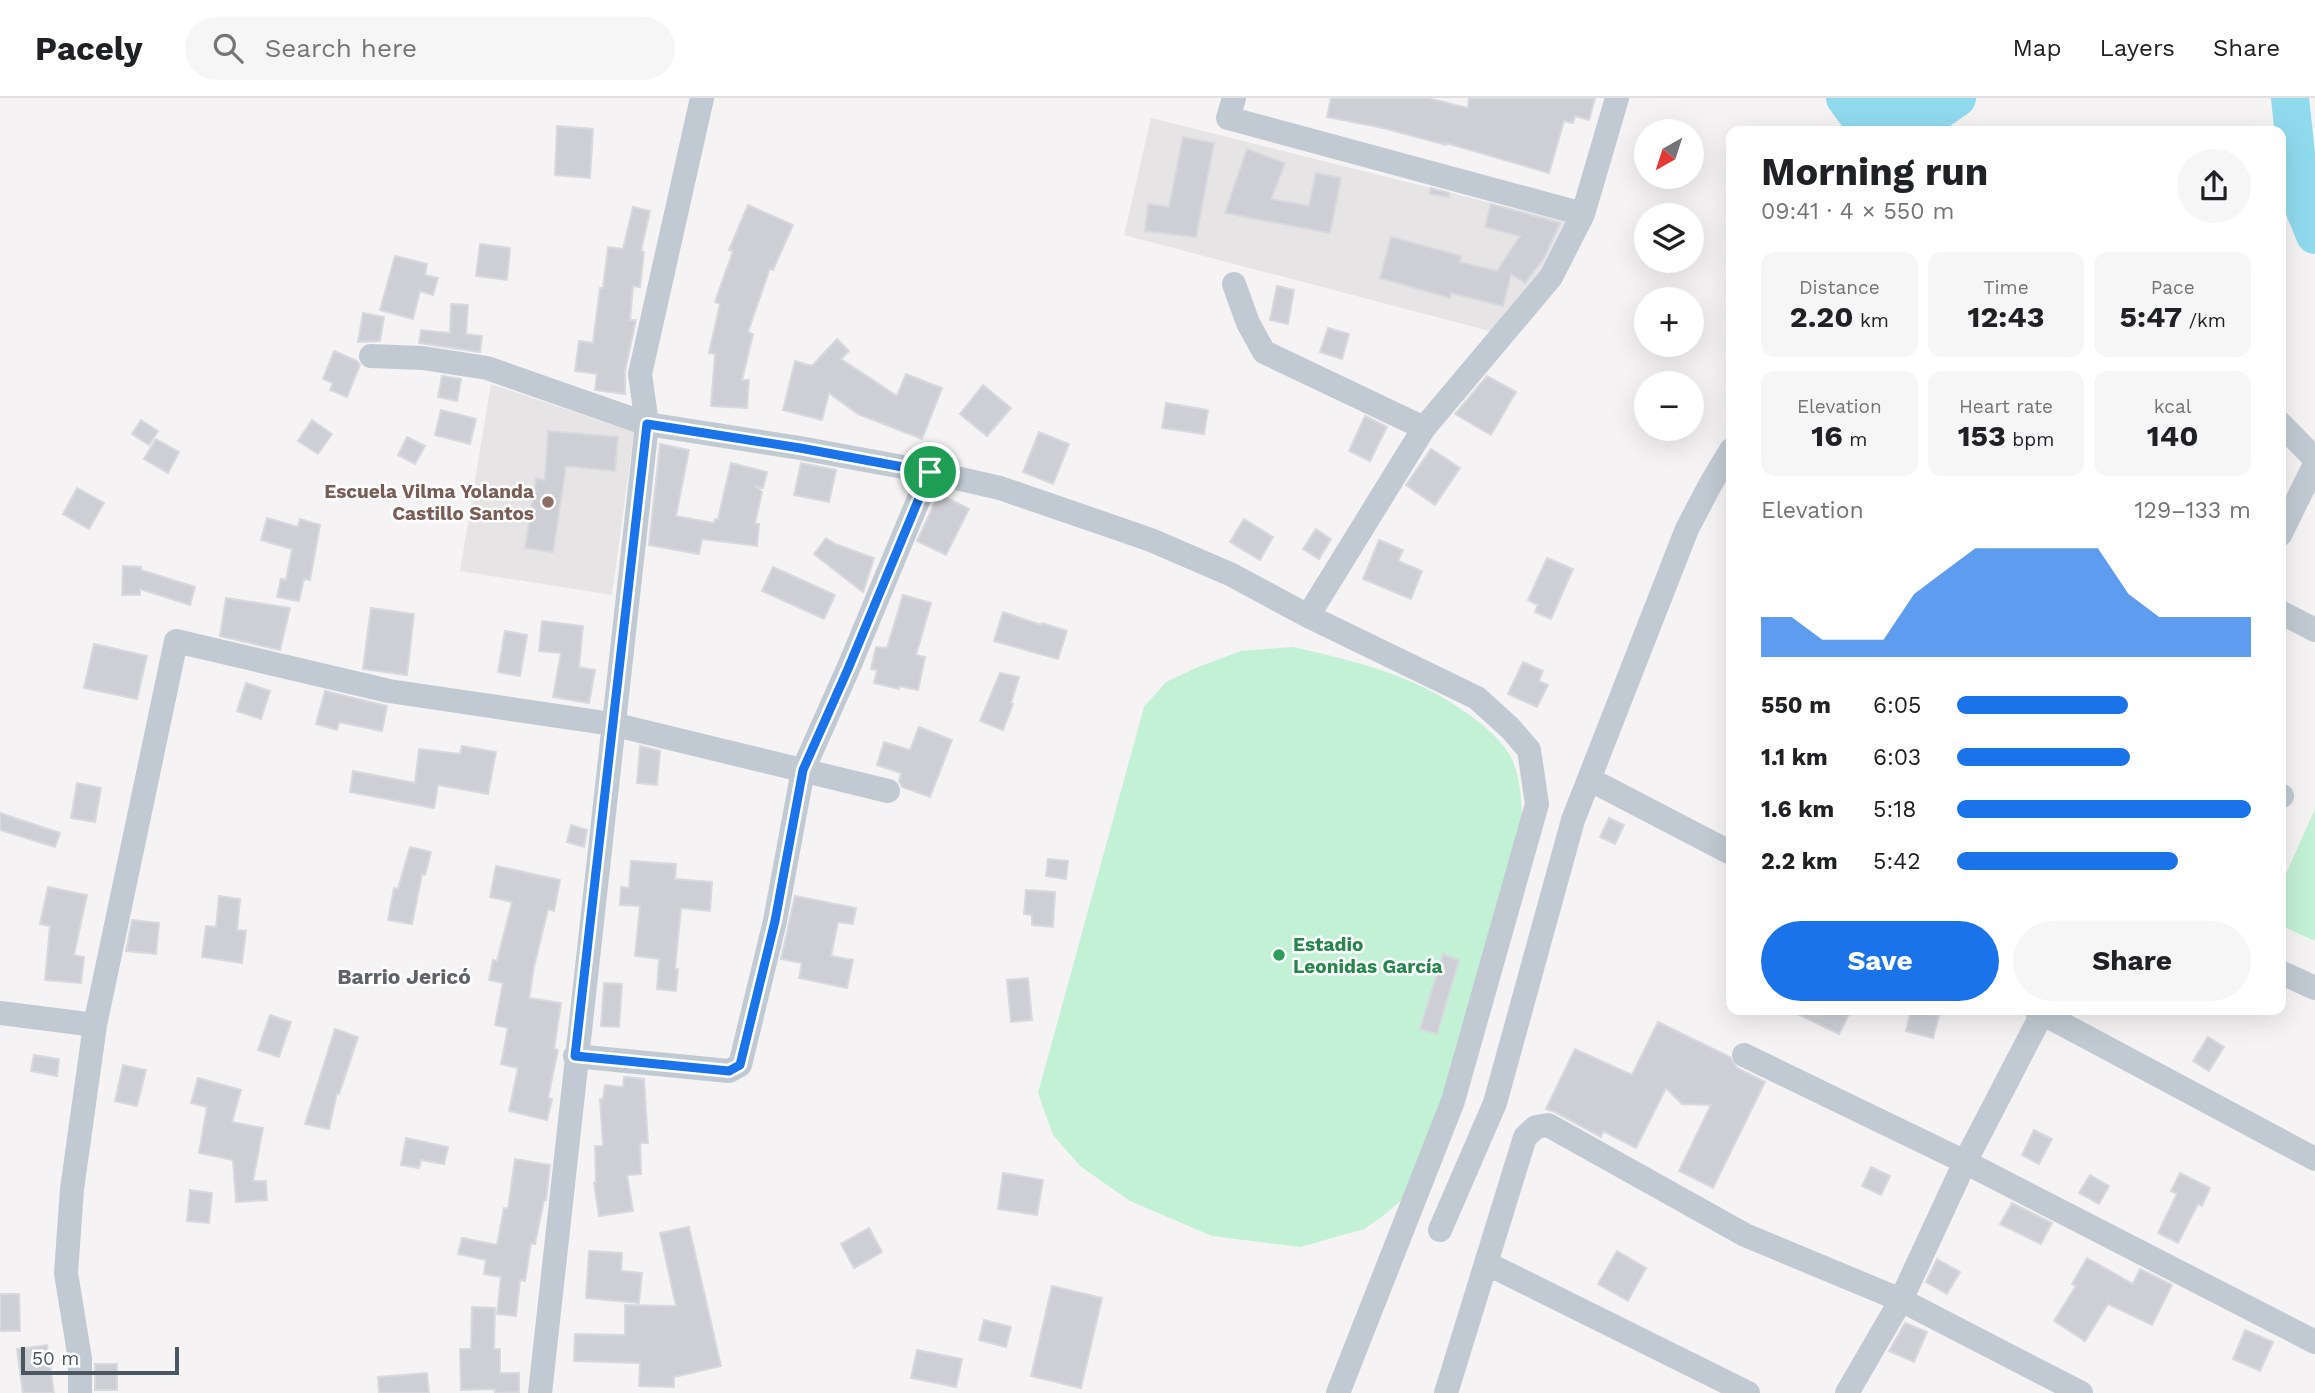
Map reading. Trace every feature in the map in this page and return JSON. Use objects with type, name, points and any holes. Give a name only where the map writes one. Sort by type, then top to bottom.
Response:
[{"type":"street","points":[[540,1393],[575,1056],[647,424],[640,374],[702,98]]},
{"type":"street","points":[[1234,98],[1228,118],[1583,214]]},
{"type":"street","points":[[1308,616],[1424,428],[1551,277],[1583,214],[1617,98]]},
{"type":"street","points":[[1234,284],[1248,323],[1264,352],[1424,428]]},
{"type":"street","points":[[372,356],[423,358],[487,368],[647,424],[800,448],[1000,488],[1151,540],[1232,575],[1308,616],[1477,698],[1510,728],[1529,750],[1537,804],[1453,1101],[1338,1393]]},
{"type":"street","points":[[2286,429],[2315,459]]},
{"type":"street","points":[[1440,1230],[1495,1102],[1573,820],[1687,529],[1726,458]]},
{"type":"street","points":[[2286,523],[2315,464]]},
{"type":"street","points":[[575,1056],[729,1071],[740,1065],[775,921],[803,770],[930,472]]},
{"type":"street","points":[[2286,615],[2315,630]]},
{"type":"street","points":[[80,1393],[80,1359],[66,1273],[72,1189],[95,1025],[176,641],[389,691],[612,724],[888,791]]},
{"type":"street","points":[[1589,779],[1726,850]]},
{"type":"street","points":[[2286,975],[2315,988]]},
{"type":"street","points":[[0,1013],[95,1025]]},
{"type":"street","points":[[1847,1393],[1901,1300],[1965,1162],[2039,1015]]},
{"type":"street","points":[[2048,1015],[2315,1159]]},
{"type":"street","points":[[1744,1055],[1965,1162],[2315,1342]]},
{"type":"street","points":[[1446,1393],[1525,1137],[1536,1126],[1548,1125],[1745,1235],[1901,1300],[2081,1393]]},
{"type":"street","points":[[1486,1263],[1748,1393]]},
{"type":"shaded area","points":[[1151,118],[1567,222],[1538,282],[1497,333],[1124,235]]},
{"type":"shaded area","name":"Escuela Vilma Yolanda Castillo Santos","points":[[491,384],[634,432],[612,595],[460,571]]},
{"type":"green space","name":"Estadio Leonidas García","points":[[1293,647],[1368,666],[1414,683],[1437,694],[1480,723],[1502,744],[1512,759],[1521,794],[1522,816],[1422,1168],[1404,1198],[1364,1229],[1300,1247],[1212,1236],[1130,1201],[1080,1166],[1053,1135],[1038,1093],[1144,707],[1166,682],[1198,667],[1241,651]]},
{"type":"green space","points":[[2315,809],[2315,941],[2286,928],[2286,874]]},
{"type":"building","points":[[1331,98],[1427,98],[1468,108],[1469,98],[1595,98],[1589,120],[1575,116],[1573,123],[1564,121],[1549,173],[1446,143],[1327,117]]},
{"type":"building","points":[[557,126],[593,129],[590,178],[555,175]]},
{"type":"building","points":[[1183,137],[1214,143],[1196,237],[1145,231],[1148,204],[1169,207]]},
{"type":"building","points":[[1247,149],[1285,163],[1271,199],[1309,206],[1316,173],[1341,178],[1330,233],[1225,213]]},
{"type":"building","points":[[1431,188],[1449,193],[1449,197],[1430,194]]},
{"type":"building","points":[[1491,204],[1560,223],[1544,258],[1525,283],[1511,274],[1503,306],[1451,293],[1450,298],[1380,278],[1391,237],[1461,256],[1460,262],[1497,271],[1520,236],[1485,227]]},
{"type":"building","points":[[748,205],[793,225],[773,270],[770,268],[748,332],[753,334],[742,380],[749,380],[747,408],[711,406],[715,354],[709,353],[720,304],[715,302],[733,251],[729,250]]},
{"type":"building","points":[[633,207],[650,211],[641,251],[644,252],[640,287],[633,286],[630,320],[636,320],[625,371],[625,394],[595,390],[597,374],[575,371],[579,341],[593,343],[608,247],[623,249]]},
{"type":"building","points":[[480,244],[510,248],[507,280],[476,276]]},
{"type":"building","points":[[395,256],[427,264],[425,275],[438,278],[433,295],[420,291],[413,319],[380,310]]},
{"type":"building","points":[[1277,286],[1294,290],[1288,324],[1270,320]]},
{"type":"building","points":[[451,304],[468,305],[466,334],[482,336],[480,352],[419,343],[421,330],[450,333]]},
{"type":"building","points":[[363,313],[384,317],[380,341],[358,342]]},
{"type":"building","points":[[1328,328],[1349,334],[1342,359],[1320,352]]},
{"type":"building","points":[[837,339],[849,351],[841,359],[897,396],[906,374],[942,388],[922,439],[858,414],[829,393],[822,420],[783,410],[795,361],[812,366]]},
{"type":"building","points":[[334,351],[360,365],[347,397],[330,390],[333,383],[323,379]]},
{"type":"building","points":[[442,376],[461,379],[457,401],[438,397]]},
{"type":"building","points":[[1487,376],[1516,392],[1491,435],[1455,414]]},
{"type":"building","points":[[983,385],[1011,408],[987,436],[960,414]]},
{"type":"building","points":[[1166,403],[1208,410],[1204,434],[1162,428]]},
{"type":"building","points":[[441,410],[476,419],[470,444],[435,435]]},
{"type":"building","points":[[1365,416],[1387,427],[1370,461],[1349,451]]},
{"type":"building","points":[[141,420],[158,431],[149,445],[132,434]]},
{"type":"building","points":[[312,420],[332,434],[318,454],[298,441]]},
{"type":"building","points":[[548,431],[618,437],[615,471],[566,466],[553,552],[525,548],[536,478],[545,480]]},
{"type":"building","points":[[1039,432],[1069,444],[1053,484],[1023,472]]},
{"type":"building","points":[[407,437],[425,446],[415,464],[398,455]]},
{"type":"building","points":[[156,439],[179,452],[168,473],[144,459]]},
{"type":"building","points":[[660,444],[689,450],[676,516],[714,523],[715,519],[718,519],[731,463],[767,472],[763,488],[755,486],[762,492],[755,524],[759,524],[757,546],[702,539],[699,554],[649,545]]},
{"type":"building","points":[[1431,449],[1460,468],[1435,505],[1406,485]]},
{"type":"building","points":[[801,463],[836,470],[829,502],[794,495]]},
{"type":"building","points":[[77,488],[104,503],[89,529],[63,514]]},
{"type":"building","points":[[939,494],[969,509],[946,555],[917,541]]},
{"type":"building","points":[[267,518],[298,527],[300,519],[320,525],[310,580],[304,579],[299,601],[277,597],[281,579],[286,580],[292,549],[261,540]]},
{"type":"building","points":[[1244,519],[1273,537],[1260,560],[1230,542]]},
{"type":"building","points":[[1316,529],[1331,539],[1319,559],[1303,549]]},
{"type":"building","points":[[826,538],[874,558],[863,592],[814,554]]},
{"type":"building","points":[[1379,540],[1403,550],[1398,561],[1422,571],[1411,599],[1363,579]]},
{"type":"building","points":[[1547,558],[1573,569],[1551,619],[1535,612],[1538,605],[1528,600]]},
{"type":"building","points":[[123,566],[141,567],[141,570],[195,587],[190,605],[140,589],[140,595],[122,595]]},
{"type":"building","points":[[773,567],[835,595],[824,619],[762,591]]},
{"type":"building","points":[[903,595],[931,603],[916,655],[925,657],[918,690],[874,683],[877,670],[871,669],[876,647],[887,648]]},
{"type":"building","points":[[226,598],[290,608],[280,650],[220,636]]},
{"type":"building","points":[[371,608],[414,614],[407,675],[363,669]]},
{"type":"building","points":[[1003,612],[1067,631],[1058,659],[994,641]]},
{"type":"building","points":[[542,621],[583,626],[579,667],[595,670],[589,703],[553,697],[561,653],[539,651]]},
{"type":"building","points":[[505,631],[527,635],[520,676],[498,672]]},
{"type":"building","points":[[94,644],[147,656],[137,699],[84,688]]},
{"type":"building","points":[[1523,662],[1543,671],[1539,681],[1548,685],[1537,707],[1508,694]]},
{"type":"building","points":[[1000,673],[1019,677],[1003,730],[980,721]]},
{"type":"building","points":[[246,683],[270,691],[261,719],[237,711]]},
{"type":"building","points":[[325,691],[387,706],[382,731],[339,722],[337,730],[316,724]]},
{"type":"building","points":[[919,727],[952,740],[930,797],[902,787],[899,781],[901,773],[877,765],[884,742],[910,750]]},
{"type":"building","points":[[462,746],[496,752],[488,794],[438,785],[434,808],[350,792],[353,771],[415,783],[419,749],[460,754]]},
{"type":"building","points":[[640,746],[660,751],[657,785],[637,783]]},
{"type":"building","points":[[77,783],[101,788],[95,822],[71,818]]},
{"type":"building","points":[[0,813],[60,833],[55,847],[0,830]]},
{"type":"building","points":[[1609,818],[1624,825],[1615,844],[1600,837]]},
{"type":"building","points":[[571,825],[587,830],[584,847],[567,842]]},
{"type":"building","points":[[410,847],[431,852],[425,875],[422,874],[412,924],[388,920],[394,888],[398,889]]},
{"type":"building","points":[[1048,859],[1068,861],[1066,879],[1046,876]]},
{"type":"building","points":[[631,861],[676,864],[675,879],[712,882],[710,911],[681,908],[675,969],[678,969],[676,991],[657,989],[659,959],[635,956],[640,906],[620,905],[621,887],[629,888]]},
{"type":"building","points":[[496,866],[560,880],[554,911],[548,909],[529,998],[561,1003],[554,1049],[558,1050],[548,1098],[552,1099],[547,1120],[509,1111],[518,1068],[501,1064],[508,1028],[495,1025],[503,983],[489,980],[493,960],[497,961],[512,902],[490,897]]},
{"type":"building","points":[[48,887],[87,895],[74,955],[84,957],[81,983],[45,980],[50,926],[40,924]]},
{"type":"building","points":[[1026,890],[1055,892],[1053,927],[1032,925],[1032,915],[1024,914]]},
{"type":"building","points":[[219,896],[240,899],[237,930],[246,931],[242,963],[202,957],[206,926],[216,927]]},
{"type":"building","points":[[795,896],[856,908],[853,924],[838,922],[831,956],[853,960],[847,988],[799,978],[802,963],[781,959]]},
{"type":"building","points":[[132,920],[159,923],[156,954],[126,951]]},
{"type":"building","points":[[1443,954],[1459,960],[1437,1034],[1420,1029]]},
{"type":"building","points":[[1028,978],[1032,1020],[1011,1022],[1007,980]]},
{"type":"building","points":[[604,983],[622,984],[619,1027],[601,1026]]},
{"type":"building","points":[[270,1015],[291,1022],[279,1057],[258,1050]]},
{"type":"building","points":[[1799,1015],[1848,1015],[1839,1034]]},
{"type":"building","points":[[1910,1015],[1939,1015],[1933,1038],[1906,1031]]},
{"type":"building","points":[[1658,1022],[1730,1057],[1737,1068],[1765,1082],[1713,1188],[1679,1171],[1711,1105],[1682,1104],[1666,1088],[1636,1148],[1603,1131],[1601,1137],[1546,1109],[1575,1049],[1632,1075]]},
{"type":"building","points":[[335,1029],[358,1037],[339,1094],[337,1093],[329,1129],[305,1124]]},
{"type":"building","points":[[2208,1037],[2224,1047],[2209,1071],[2193,1061]]},
{"type":"building","points":[[34,1055],[59,1059],[57,1076],[31,1071]]},
{"type":"building","points":[[123,1065],[146,1070],[137,1106],[115,1101]]},
{"type":"building","points":[[624,1077],[644,1079],[648,1143],[640,1143],[641,1174],[627,1175],[633,1211],[599,1216],[594,1183],[595,1146],[603,1146],[600,1099],[603,1099],[605,1085],[623,1087]]},
{"type":"building","points":[[198,1078],[241,1090],[232,1122],[263,1128],[253,1181],[266,1181],[267,1200],[236,1202],[233,1160],[199,1153],[207,1107],[191,1103]]},
{"type":"building","points":[[2034,1130],[2052,1139],[2039,1164],[2022,1155]]},
{"type":"building","points":[[406,1138],[448,1147],[444,1164],[421,1160],[419,1168],[401,1165]]},
{"type":"building","points":[[515,1159],[550,1165],[546,1200],[535,1244],[531,1243],[525,1281],[520,1280],[516,1316],[497,1314],[501,1277],[484,1274],[486,1260],[458,1254],[462,1238],[497,1245],[504,1208],[508,1209]]},
{"type":"building","points":[[1871,1167],[1890,1176],[1881,1195],[1862,1186]]},
{"type":"building","points":[[1003,1173],[1043,1180],[1037,1215],[998,1209]]},
{"type":"building","points":[[2180,1173],[2210,1188],[2202,1206],[2198,1204],[2178,1243],[2158,1233],[2177,1194],[2171,1191]]},
{"type":"building","points":[[2090,1175],[2109,1186],[2099,1204],[2079,1193]]},
{"type":"building","points":[[190,1190],[212,1193],[209,1223],[187,1221]]},
{"type":"building","points":[[2012,1203],[2052,1223],[2041,1244],[2000,1224]]},
{"type":"building","points":[[689,1227],[721,1366],[674,1377],[674,1387],[639,1386],[640,1363],[574,1361],[575,1334],[625,1335],[625,1305],[676,1306],[660,1233]]},
{"type":"building","points":[[869,1228],[882,1252],[854,1268],[841,1244]]},
{"type":"building","points":[[589,1251],[622,1253],[621,1271],[642,1273],[639,1303],[586,1298]]},
{"type":"building","points":[[1617,1251],[1646,1268],[1628,1301],[1598,1284]]},
{"type":"building","points":[[2087,1258],[2133,1284],[2140,1269],[2172,1285],[2152,1325],[2108,1304],[2085,1341],[2054,1321],[2076,1286],[2072,1284]]},
{"type":"building","points":[[1937,1259],[1960,1272],[1947,1294],[1926,1282]]},
{"type":"building","points":[[1052,1286],[1102,1298],[1081,1388],[1031,1376]]},
{"type":"building","points":[[0,1294],[19,1294],[20,1331],[0,1331]]},
{"type":"building","points":[[472,1307],[495,1308],[494,1349],[500,1349],[500,1373],[519,1373],[519,1392],[495,1393],[495,1389],[461,1390],[460,1349],[471,1349]]},
{"type":"building","points":[[984,1320],[1011,1327],[1006,1347],[979,1340]]},
{"type":"building","points":[[1905,1323],[1927,1332],[1914,1362],[1889,1351]]},
{"type":"building","points":[[2245,1330],[2273,1342],[2260,1371],[2233,1359]]},
{"type":"building","points":[[47,1345],[54,1393],[23,1393],[17,1349]]},
{"type":"building","points":[[917,1350],[962,1359],[956,1387],[911,1378]]},
{"type":"building","points":[[95,1364],[117,1364],[117,1390],[95,1390]]},
{"type":"building","points":[[427,1373],[429,1393],[379,1393],[378,1377]]},
{"type":"waterway","points":[[1845,98],[1856,113],[1934,114],[1957,98]]},
{"type":"waterway","points":[[2290,98],[2301,201],[2315,235]]},
{"type":"place","name":"Escuela Vilma Yolanda Castillo Santos","points":[[548,502]]},
{"type":"place","name":"Estadio Leonidas García","points":[[1279,955]]},
{"type":"district","name":"Barrio Jericó","points":[[404,977]]},
{"type":"route","points":[[647,424],[930,472],[803,770],[775,921],[740,1065],[729,1071],[575,1056],[647,424]]}]
